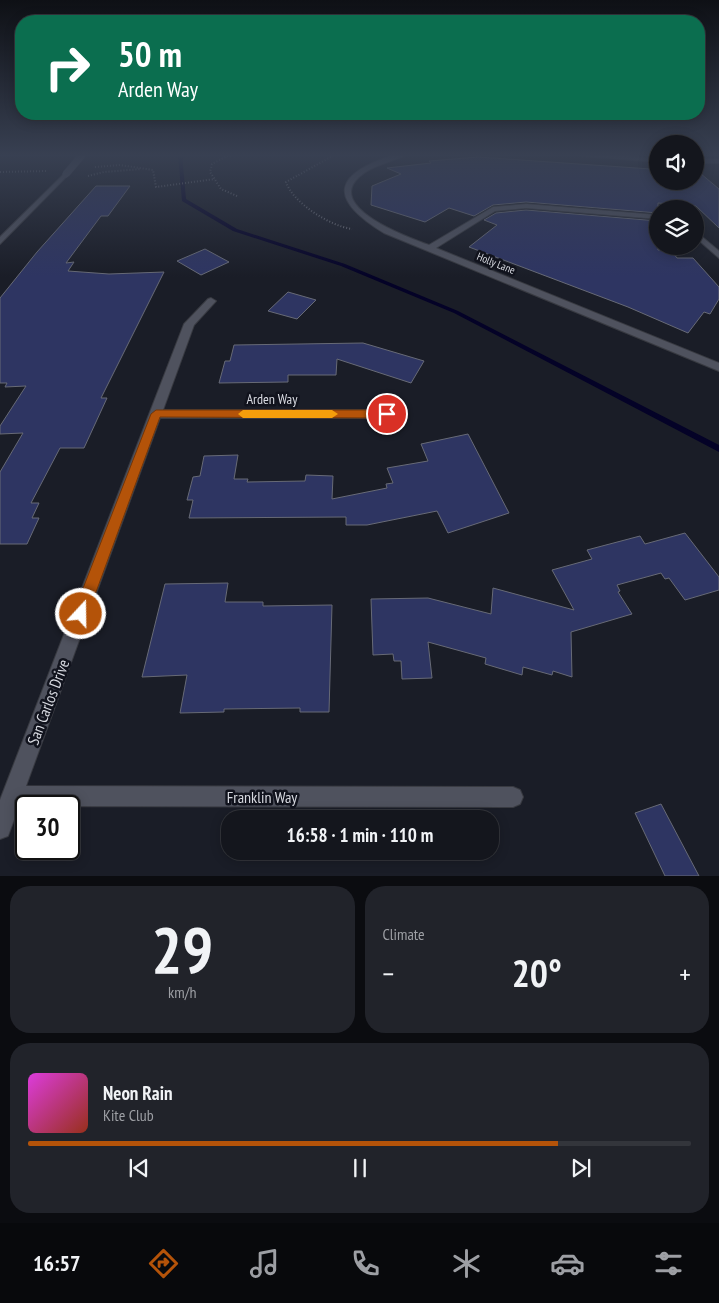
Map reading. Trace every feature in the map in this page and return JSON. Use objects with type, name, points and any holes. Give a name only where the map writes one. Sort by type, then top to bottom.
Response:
[{"type":"street","points":[[0,242],[46,195]]},
{"type":"street","name":"Holly Lane","points":[[347,195],[352,208],[366,220],[719,367]]},
{"type":"street","points":[[430,248],[493,209],[526,206],[649,216]]},
{"type":"street","points":[[704,241],[719,255]]},
{"type":"street","name":"San Carlos Drive","points":[[0,828],[189,324],[211,301]]},
{"type":"street","name":"Arden Way","points":[[156,414],[387,414]]},
{"type":"street","name":"Franklin Way","points":[[12,796],[512,798]]},
{"type":"building","points":[[88,195],[123,195],[108,216],[101,216],[66,263],[74,262],[68,271],[109,274],[164,272],[101,398],[107,398],[84,448],[60,448],[31,503],[39,503],[32,518],[39,518],[27,544],[0,544],[0,472],[23,433],[0,434],[0,426],[26,386],[5,387],[7,383],[0,383],[0,298],[37,252]]},
{"type":"building","points":[[372,195],[719,195],[719,228],[704,214],[704,200],[649,200],[649,212],[526,202],[493,205],[474,216],[449,208],[425,222],[371,205]]},
{"type":"building","points":[[526,210],[649,220],[649,255],[675,255],[677,258],[693,258],[719,287],[719,299],[710,314],[704,312],[688,333],[628,307],[469,247],[497,225],[484,220],[496,213]]},
{"type":"building","points":[[205,249],[229,262],[201,275],[177,261]]},
{"type":"building","points":[[288,292],[316,300],[297,319],[268,311]]},
{"type":"building","points":[[363,343],[424,361],[411,383],[337,359],[336,375],[288,375],[288,382],[219,383],[225,361],[230,361],[234,345]]},
{"type":"building","points":[[468,434],[509,513],[448,533],[437,511],[367,525],[346,525],[346,517],[189,518],[193,500],[187,500],[193,477],[200,476],[204,456],[238,455],[234,479],[248,479],[247,482],[305,481],[306,475],[333,476],[332,499],[387,488],[386,484],[393,483],[387,468],[428,461],[421,444]]},
{"type":"building","points":[[685,533],[719,577],[719,590],[685,600],[669,578],[665,579],[661,573],[617,585],[620,591],[618,592],[632,614],[571,632],[572,677],[553,671],[552,675],[523,667],[522,675],[485,664],[486,658],[428,642],[432,678],[402,679],[401,661],[394,661],[393,654],[373,655],[371,599],[428,598],[491,614],[493,588],[574,610],[552,570],[592,559],[587,550],[640,536],[645,544]]},
{"type":"building","points":[[228,583],[225,602],[263,602],[263,606],[332,605],[329,712],[300,712],[300,708],[224,709],[224,712],[180,713],[187,675],[142,677],[165,584]]},
{"type":"building","points":[[661,804],[699,876],[665,876],[635,813]]},
{"type":"waterway","points":[[184,195],[184,200],[235,230],[343,265],[456,312],[719,449]]},
{"type":"slow traffic","points":[[243,414],[332,414]]},
{"type":"route","points":[[81,614],[156,414],[387,414]]}]
